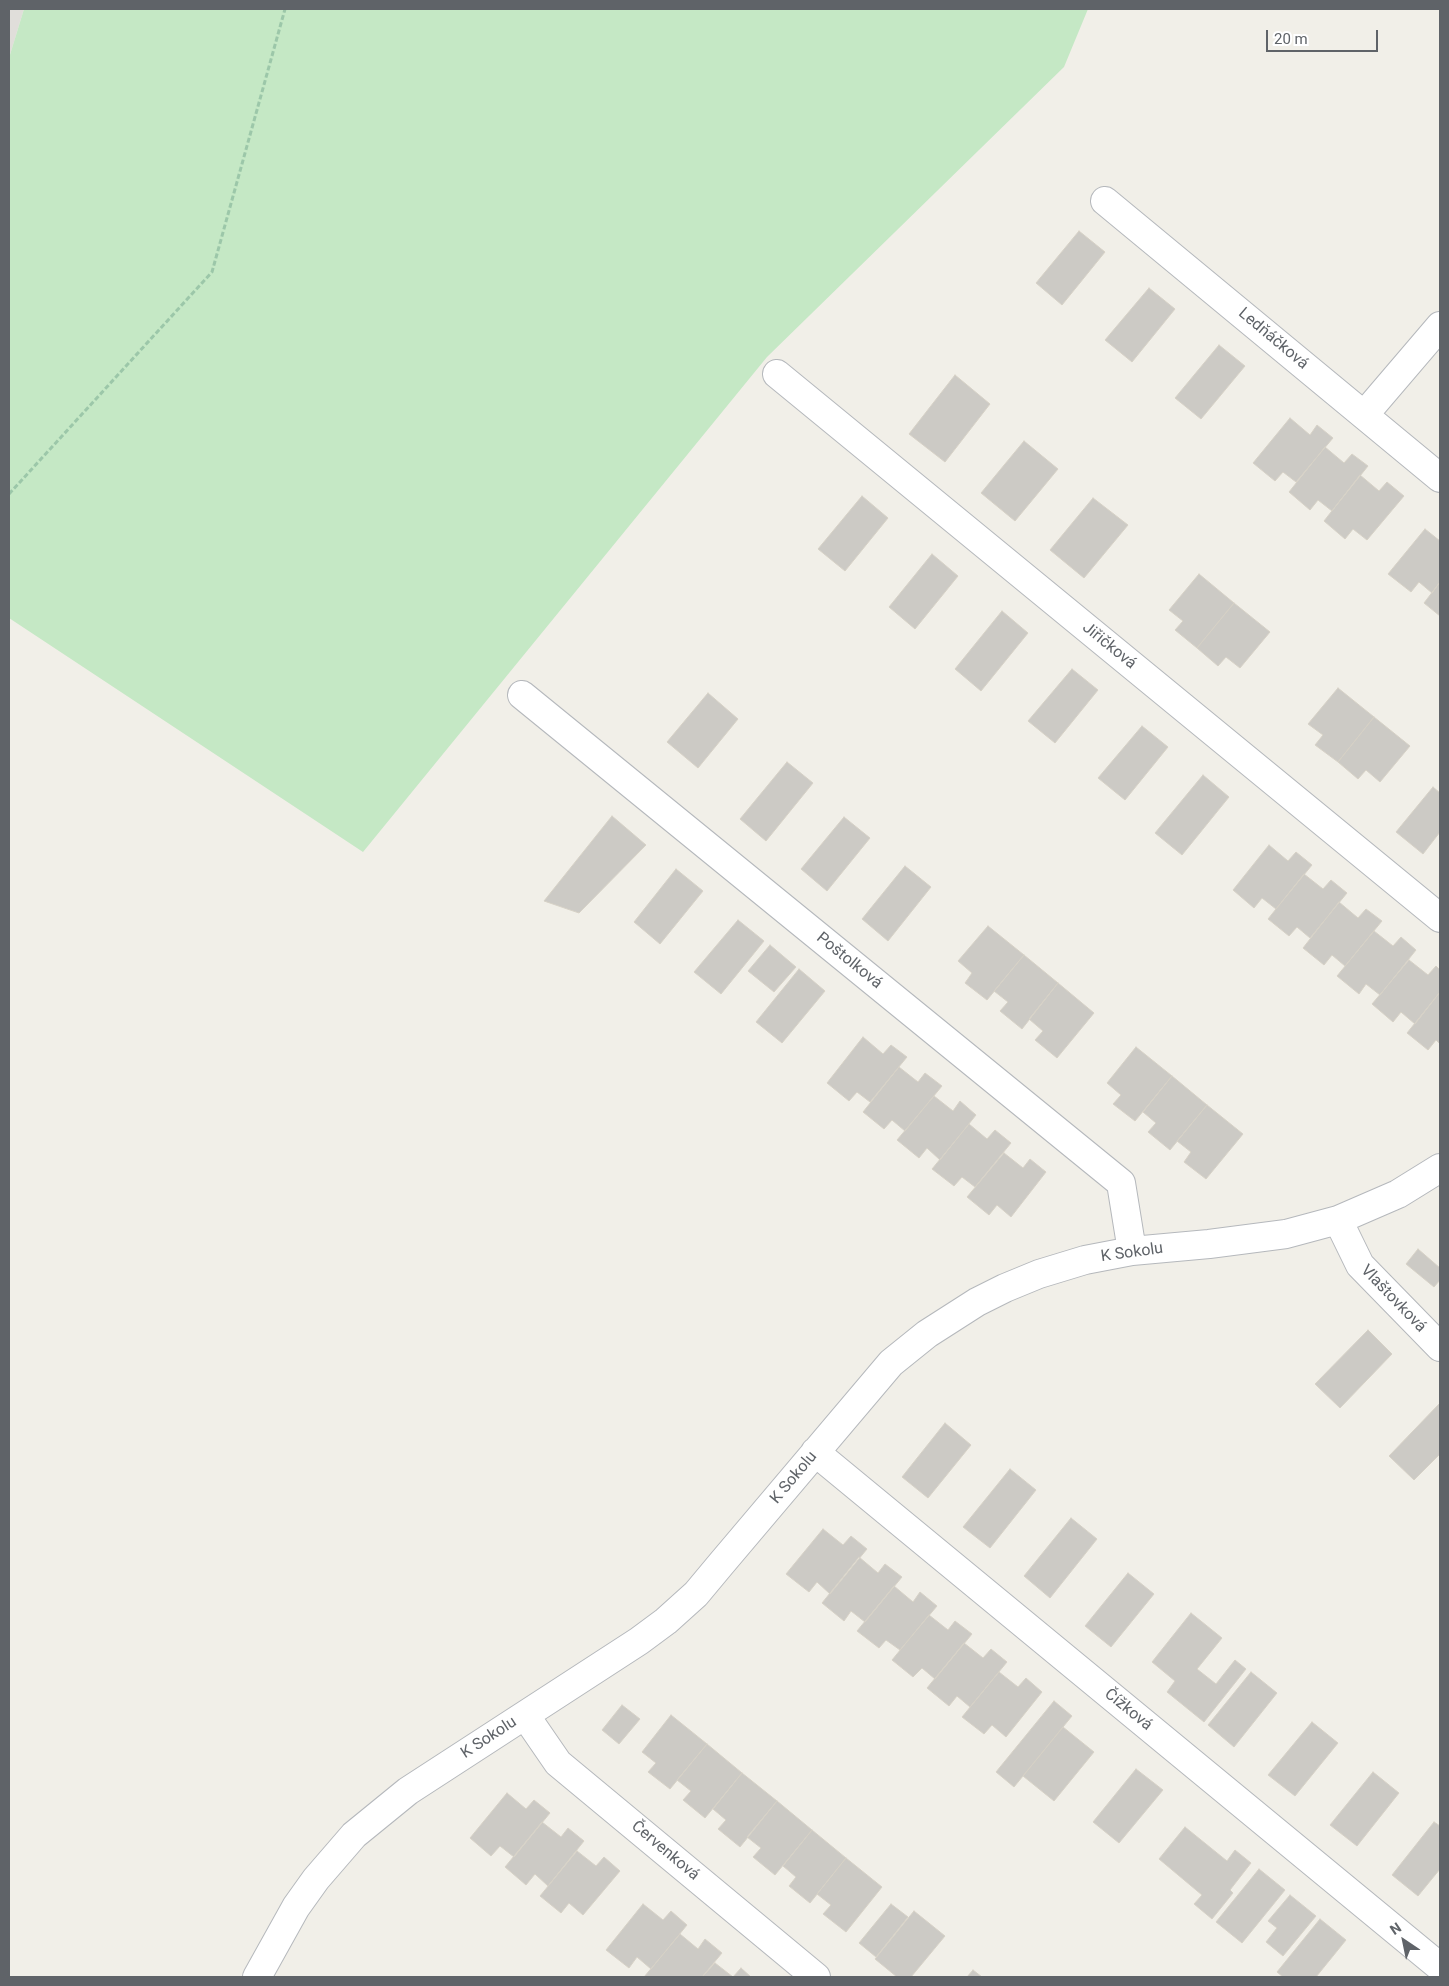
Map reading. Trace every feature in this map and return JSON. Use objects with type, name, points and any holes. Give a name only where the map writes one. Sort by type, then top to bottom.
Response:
[{"type":"street","name":"Ledňáčková","points":[[1105,201],[1440,478]]},
{"type":"street","points":[[1364,415],[1440,326]]},
{"type":"street","name":"Jiřičková","points":[[777,374],[1440,918]]},
{"type":"street","name":"Poštolková","points":[[522,695],[1121,1183],[1132,1251]]},
{"type":"street","name":"K Sokolu","points":[[257,1977],[296,1907],[316,1879],[354,1835],[408,1791],[639,1641],[666,1621],[696,1594],[891,1363],[927,1334],[977,1302],[1031,1278],[1085,1260],[1132,1251],[1286,1234],[1338,1220],[1398,1194],[1440,1168]]},
{"type":"street","name":"Vlaštovková","points":[[1338,1220],[1360,1265],[1440,1347]]},
{"type":"street","name":"Čížková","points":[[815,1452],[1440,1968]]},
{"type":"street","name":"Červenková","points":[[525,1715],[558,1763],[816,1977]]},
{"type":"path","points":[[9,494],[212,272],[285,9]]},
{"type":"shaded area","points":[[9,9],[24,9],[9,58]]},
{"type":"green space","points":[[24,9],[1088,9],[1064,67],[767,357],[363,852],[9,618],[9,58]]},
{"type":"building","points":[[1079,231],[1105,252],[1062,305],[1036,283]]},
{"type":"building","points":[[1149,288],[1175,309],[1132,362],[1105,340]]},
{"type":"building","points":[[1219,345],[1245,366],[1201,419],[1175,398]]},
{"type":"building","points":[[955,375],[990,404],[945,462],[909,434]]},
{"type":"building","points":[[1290,418],[1310,435],[1317,425],[1333,438],[1296,482],[1283,472],[1275,481],[1253,463]]},
{"type":"building","points":[[1024,441],[1058,469],[1015,521],[981,493]]},
{"type":"building","points":[[1325,447],[1344,463],[1352,454],[1368,466],[1332,511],[1318,500],[1310,510],[1289,492]]},
{"type":"building","points":[[1360,475],[1379,491],[1387,482],[1404,496],[1367,540],[1353,529],[1345,539],[1324,521]]},
{"type":"building","points":[[862,496],[888,518],[845,571],[818,549]]},
{"type":"building","points":[[1093,498],[1128,525],[1084,578],[1050,550]]},
{"type":"building","points":[[1425,529],[1440,541],[1440,582],[1432,593],[1419,582],[1411,592],[1388,574]]},
{"type":"building","points":[[932,554],[958,576],[915,629],[889,607]]},
{"type":"building","points":[[1199,574],[1234,603],[1197,648],[1175,630],[1183,621],[1169,610]]},
{"type":"building","points":[[1440,582],[1440,616],[1424,603]]},
{"type":"building","points":[[1234,603],[1270,632],[1240,668],[1226,657],[1218,666],[1197,648]]},
{"type":"building","points":[[1002,611],[1028,633],[981,691],[955,669]]},
{"type":"building","points":[[1072,669],[1098,690],[1055,743],[1028,721]]},
{"type":"building","points":[[1338,688],[1374,717],[1338,762],[1315,745],[1323,735],[1308,724]]},
{"type":"building","points":[[708,693],[738,719],[698,768],[667,742]]},
{"type":"building","points":[[1374,717],[1410,746],[1380,782],[1366,770],[1358,779],[1338,762]]},
{"type":"building","points":[[1142,726],[1168,747],[1125,800],[1098,778]]},
{"type":"building","points":[[787,762],[813,783],[766,841],[740,819]]},
{"type":"building","points":[[1203,775],[1229,797],[1182,855],[1155,833]]},
{"type":"building","points":[[1433,787],[1440,793],[1440,832],[1423,854],[1396,832]]},
{"type":"building","points":[[612,816],[646,845],[579,913],[544,901]]},
{"type":"building","points":[[844,817],[870,838],[827,891],[801,869]]},
{"type":"building","points":[[1269,845],[1288,861],[1296,852],[1312,865],[1276,909],[1262,898],[1254,908],[1233,890]]},
{"type":"building","points":[[905,866],[931,887],[888,941],[862,919]]},
{"type":"building","points":[[676,869],[703,891],[660,944],[634,922]]},
{"type":"building","points":[[1304,874],[1323,889],[1331,880],[1347,893],[1310,938],[1297,927],[1289,936],[1268,919]]},
{"type":"building","points":[[1339,902],[1358,918],[1366,909],[1382,921],[1345,966],[1332,955],[1324,965],[1303,948]]},
{"type":"building","points":[[738,920],[764,941],[721,994],[694,972]]},
{"type":"building","points":[[988,926],[1024,955],[987,1000],[965,983],[972,973],[958,961]]},
{"type":"building","points":[[1374,931],[1393,946],[1401,937],[1416,950],[1380,995],[1366,984],[1359,994],[1337,976]]},
{"type":"building","points":[[770,945],[796,967],[774,992],[748,971]]},
{"type":"building","points":[[1024,955],[1058,983],[1022,1029],[1000,1011],[1008,1002],[994,991]]},
{"type":"building","points":[[1409,960],[1428,975],[1436,966],[1440,970],[1440,992],[1415,1024],[1401,1012],[1393,1022],[1372,1004]]},
{"type":"building","points":[[799,969],[825,991],[782,1043],[756,1022]]},
{"type":"building","points":[[1058,983],[1094,1013],[1057,1058],[1035,1040],[1043,1031],[1029,1019]]},
{"type":"building","points":[[1440,992],[1440,1044],[1436,1040],[1428,1050],[1407,1033]]},
{"type":"building","points":[[863,1037],[883,1054],[891,1045],[907,1057],[870,1102],[857,1092],[849,1101],[827,1083]]},
{"type":"building","points":[[1136,1047],[1172,1076],[1135,1121],[1113,1104],[1121,1095],[1107,1083]]},
{"type":"building","points":[[899,1067],[918,1082],[925,1073],[942,1086],[905,1131],[892,1120],[884,1129],[863,1112]]},
{"type":"building","points":[[1172,1076],[1207,1105],[1170,1150],[1148,1132],[1156,1123],[1143,1112]]},
{"type":"building","points":[[934,1096],[953,1111],[960,1101],[976,1115],[940,1160],[927,1148],[919,1158],[897,1140]]},
{"type":"building","points":[[1207,1105],[1243,1134],[1206,1179],[1184,1162],[1191,1152],[1177,1141]]},
{"type":"building","points":[[969,1124],[987,1139],[995,1130],[1011,1143],[975,1187],[962,1177],[954,1186],[932,1169]]},
{"type":"building","points":[[1004,1153],[1023,1168],[1030,1159],[1046,1172],[1011,1217],[997,1205],[989,1215],[967,1197]]},
{"type":"building","points":[[1418,1249],[1440,1268],[1440,1280],[1434,1287],[1406,1264]]},
{"type":"building","points":[[1368,1330],[1392,1354],[1340,1408],[1315,1384]]},
{"type":"building","points":[[1440,1403],[1440,1454],[1414,1480],[1389,1456]]},
{"type":"building","points":[[945,1423],[971,1445],[928,1498],[902,1477]]},
{"type":"building","points":[[1010,1469],[1036,1490],[990,1548],[963,1527]]},
{"type":"building","points":[[1071,1518],[1097,1539],[1050,1598],[1024,1576]]},
{"type":"building","points":[[823,1529],[843,1545],[851,1536],[867,1549],[830,1594],[817,1582],[809,1592],[786,1574]]},
{"type":"building","points":[[859,1557],[878,1573],[885,1564],[902,1577],[865,1622],[851,1611],[844,1621],[822,1603]]},
{"type":"building","points":[[1128,1573],[1154,1594],[1111,1647],[1085,1626]]},
{"type":"building","points":[[894,1586],[913,1602],[920,1592],[937,1606],[900,1650],[886,1640],[879,1648],[857,1631]]},
{"type":"building","points":[[1191,1613],[1222,1638],[1197,1669],[1216,1684],[1235,1660],[1246,1669],[1204,1722],[1167,1692],[1175,1681],[1152,1662]]},
{"type":"building","points":[[929,1615],[948,1630],[955,1621],[972,1634],[935,1679],[922,1668],[913,1677],[892,1660]]},
{"type":"building","points":[[964,1643],[983,1658],[991,1649],[1007,1662],[970,1707],[957,1696],[949,1706],[927,1688]]},
{"type":"building","points":[[999,1672],[1018,1687],[1026,1678],[1042,1692],[1006,1737],[992,1725],[984,1734],[962,1717]]},
{"type":"building","points":[[1251,1672],[1277,1693],[1234,1747],[1208,1725]]},
{"type":"building","points":[[1054,1701],[1072,1716],[1014,1787],[996,1772]]},
{"type":"building","points":[[622,1705],[640,1719],[619,1744],[602,1730]]},
{"type":"building","points":[[671,1715],[707,1744],[670,1789],[648,1772],[656,1763],[642,1752]]},
{"type":"building","points":[[1312,1722],[1338,1743],[1295,1796],[1268,1775]]},
{"type":"building","points":[[1063,1727],[1094,1752],[1054,1801],[1023,1776]]},
{"type":"building","points":[[707,1744],[742,1773],[705,1818],[683,1800],[691,1791],[677,1780]]},
{"type":"building","points":[[1136,1769],[1163,1790],[1119,1843],[1093,1822]]},
{"type":"building","points":[[1373,1772],[1399,1793],[1357,1846],[1330,1825]]},
{"type":"building","points":[[742,1773],[777,1801],[740,1847],[718,1829],[726,1820],[713,1809]]},
{"type":"building","points":[[507,1793],[526,1809],[534,1800],[550,1813],[514,1857],[500,1846],[491,1856],[470,1838]]},
{"type":"building","points":[[777,1801],[812,1830],[775,1875],[753,1857],[761,1848],[747,1837]]},
{"type":"building","points":[[542,1822],[561,1837],[568,1828],[584,1841],[548,1886],[535,1874],[526,1885],[505,1867]]},
{"type":"building","points":[[1434,1822],[1440,1826],[1440,1869],[1418,1896],[1392,1875]]},
{"type":"building","points":[[1185,1827],[1227,1861],[1235,1850],[1251,1863],[1230,1890],[1233,1893],[1212,1919],[1194,1904],[1202,1895],[1159,1859]]},
{"type":"building","points":[[812,1830],[846,1858],[810,1903],[789,1886],[796,1877],[783,1866]]},
{"type":"building","points":[[577,1851],[596,1866],[604,1857],[620,1871],[583,1915],[569,1903],[561,1913],[540,1896]]},
{"type":"building","points":[[846,1858],[882,1887],[846,1932],[823,1914],[831,1905],[817,1894]]},
{"type":"building","points":[[1259,1869],[1285,1890],[1242,1943],[1216,1922]]},
{"type":"building","points":[[1290,1895],[1316,1916],[1283,1956],[1266,1942],[1277,1928],[1268,1921]]},
{"type":"building","points":[[643,1904],[663,1920],[671,1911],[687,1925],[651,1969],[637,1957],[629,1968],[606,1950]]},
{"type":"building","points":[[891,1904],[908,1917],[876,1957],[859,1943]]},
{"type":"building","points":[[914,1911],[945,1936],[911,1977],[897,1977],[875,1959]]},
{"type":"building","points":[[1320,1919],[1346,1940],[1316,1977],[1283,1977],[1277,1972]]},
{"type":"building","points":[[680,1934],[698,1949],[705,1939],[722,1953],[702,1977],[644,1977]]},
{"type":"building","points":[[715,1963],[733,1977],[702,1977]]},
{"type":"building","points":[[741,1968],[751,1977],[733,1977]]},
{"type":"building","points":[[973,1970],[982,1977],[967,1977]]}]
